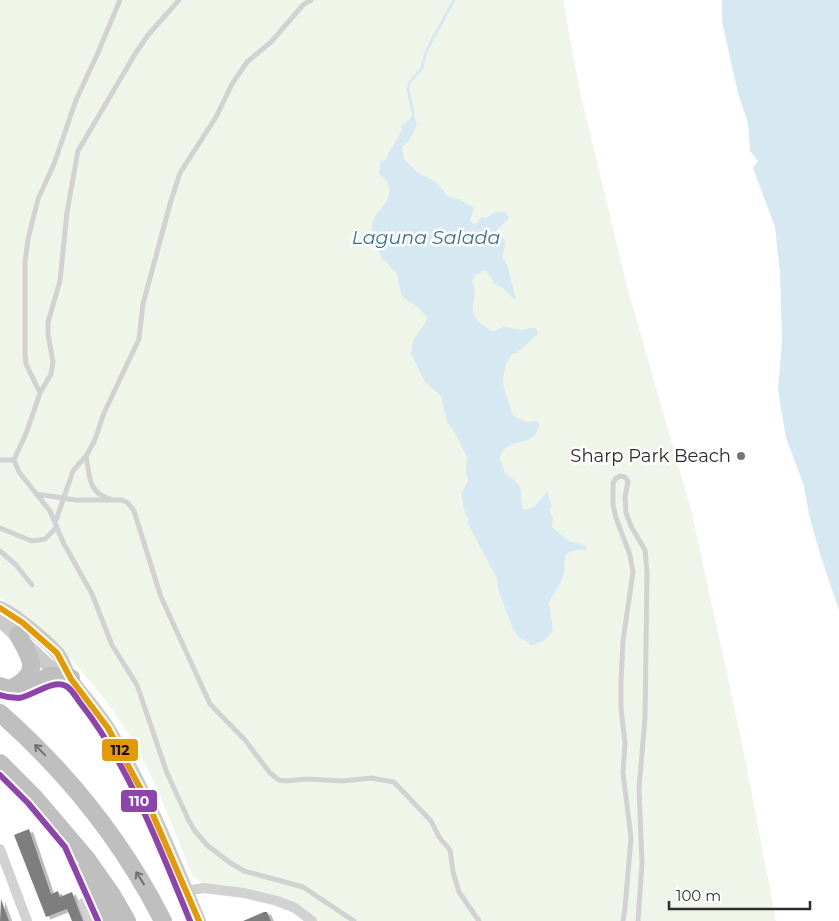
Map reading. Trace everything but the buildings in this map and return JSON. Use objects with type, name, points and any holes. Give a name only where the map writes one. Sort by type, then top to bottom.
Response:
[{"type":"highway","points":[[6,687],[27,678],[30,674],[32,663],[18,634]]},
{"type":"highway","points":[[6,687],[24,688],[33,686],[48,677],[56,675],[70,678]]},
{"type":"highway","points":[[0,713],[30,740],[81,796],[133,868],[163,921]]},
{"type":"highway","points":[[0,763],[34,797],[98,874],[127,921]]},
{"type":"highway","points":[[72,842],[108,921]]},
{"type":"street","points":[[0,608],[6,610],[26,625],[61,657],[70,678],[107,726],[125,757],[200,921]]},
{"type":"street","points":[[0,620],[18,634],[50,667],[70,678]]},
{"type":"street","points":[[0,848],[27,921]]},
{"type":"street","points":[[186,890],[203,888],[276,900],[296,908],[312,921]]},
{"type":"street","points":[[83,903],[90,921]]},
{"type":"lane","points":[[40,392],[26,364],[25,262],[28,240],[38,199],[54,164],[76,100],[120,0]]},
{"type":"lane","points":[[179,0],[148,35],[135,54],[78,150],[67,212],[60,281],[48,322],[53,362],[51,374],[40,392],[14,460],[18,472],[50,511],[55,526],[92,594],[112,645],[137,685],[167,773],[195,830],[208,846],[244,871],[303,887],[354,921]]},
{"type":"lane","points":[[0,528],[32,541],[44,539],[55,526],[62,499],[73,471],[86,456],[94,442],[104,413],[139,339],[143,304],[180,173],[216,118],[232,84],[247,62],[271,42],[303,5],[311,0]]},
{"type":"lane","points":[[86,456],[90,477],[96,492],[113,500]]},
{"type":"lane","points":[[0,460],[14,460]]},
{"type":"lane","points":[[623,921],[626,908],[631,838],[623,773],[625,743],[621,708],[621,682],[623,641],[633,572],[630,554],[613,505],[613,484],[615,479],[620,476],[625,477],[628,481],[625,498],[626,513],[645,550],[647,573],[645,720],[639,788],[642,864],[638,921]]},
{"type":"lane","points":[[36,494],[62,499],[91,501],[122,500],[128,503],[134,511],[161,597],[210,704],[244,740],[270,773],[279,780],[286,782],[306,779],[343,781],[371,778],[394,782],[431,821],[439,836],[450,850],[453,872],[459,892],[479,921]]},
{"type":"lane","points":[[0,551],[16,565],[32,585]]},
{"type":"shaded area","points":[[0,0],[563,0],[580,92],[627,286],[692,513],[744,753],[776,921],[317,921],[297,905],[203,884],[193,877],[146,766],[114,712],[70,659],[36,626],[0,597]]},
{"type":"water","points":[[722,0],[839,0],[839,610],[809,515],[804,486],[786,438],[778,390],[782,342],[780,272],[775,227],[753,168],[758,161],[750,151],[748,123],[738,93],[722,22]]},
{"type":"water","name":"Laguna Salada","points":[[413,113],[417,125],[409,141],[402,147],[404,159],[418,173],[438,183],[447,196],[460,200],[474,208],[470,220],[473,224],[477,223],[481,217],[486,218],[498,212],[506,213],[509,218],[495,232],[505,240],[502,257],[507,264],[516,299],[510,296],[502,287],[494,284],[485,270],[476,275],[472,281],[475,291],[473,310],[475,317],[492,332],[503,327],[522,330],[536,328],[538,334],[517,353],[512,354],[506,364],[503,380],[513,416],[527,422],[537,421],[539,423],[537,432],[532,438],[514,443],[504,449],[500,458],[505,473],[520,488],[524,510],[534,507],[548,491],[552,506],[549,509],[553,519],[552,527],[569,541],[587,546],[586,551],[581,549],[567,553],[562,581],[549,603],[553,631],[545,640],[531,646],[528,642],[519,638],[513,629],[499,592],[497,579],[467,522],[469,520],[465,513],[461,494],[468,481],[466,470],[467,457],[447,422],[441,396],[425,382],[411,354],[413,340],[427,318],[418,307],[406,300],[401,294],[397,274],[382,260],[372,234],[374,218],[386,202],[389,194],[388,182],[379,175],[381,159],[383,161],[386,160],[402,130],[401,126],[410,119]]},
{"type":"waterway","points":[[413,113],[408,89],[409,83],[422,68],[430,44],[454,0]]},
{"type":"transit line","name":"112","points":[[0,608],[23,623],[57,653],[71,679],[108,728],[146,799],[199,921]]},
{"type":"transit line","name":"110","points":[[0,695],[19,698],[49,686],[61,684],[68,687],[98,727],[114,753],[142,808],[190,921]]},
{"type":"transit line","name":"110","points":[[0,775],[28,803],[65,847],[98,921]]},
{"type":"place","name":"Sharp Park Beach","points":[[741,456]]}]
